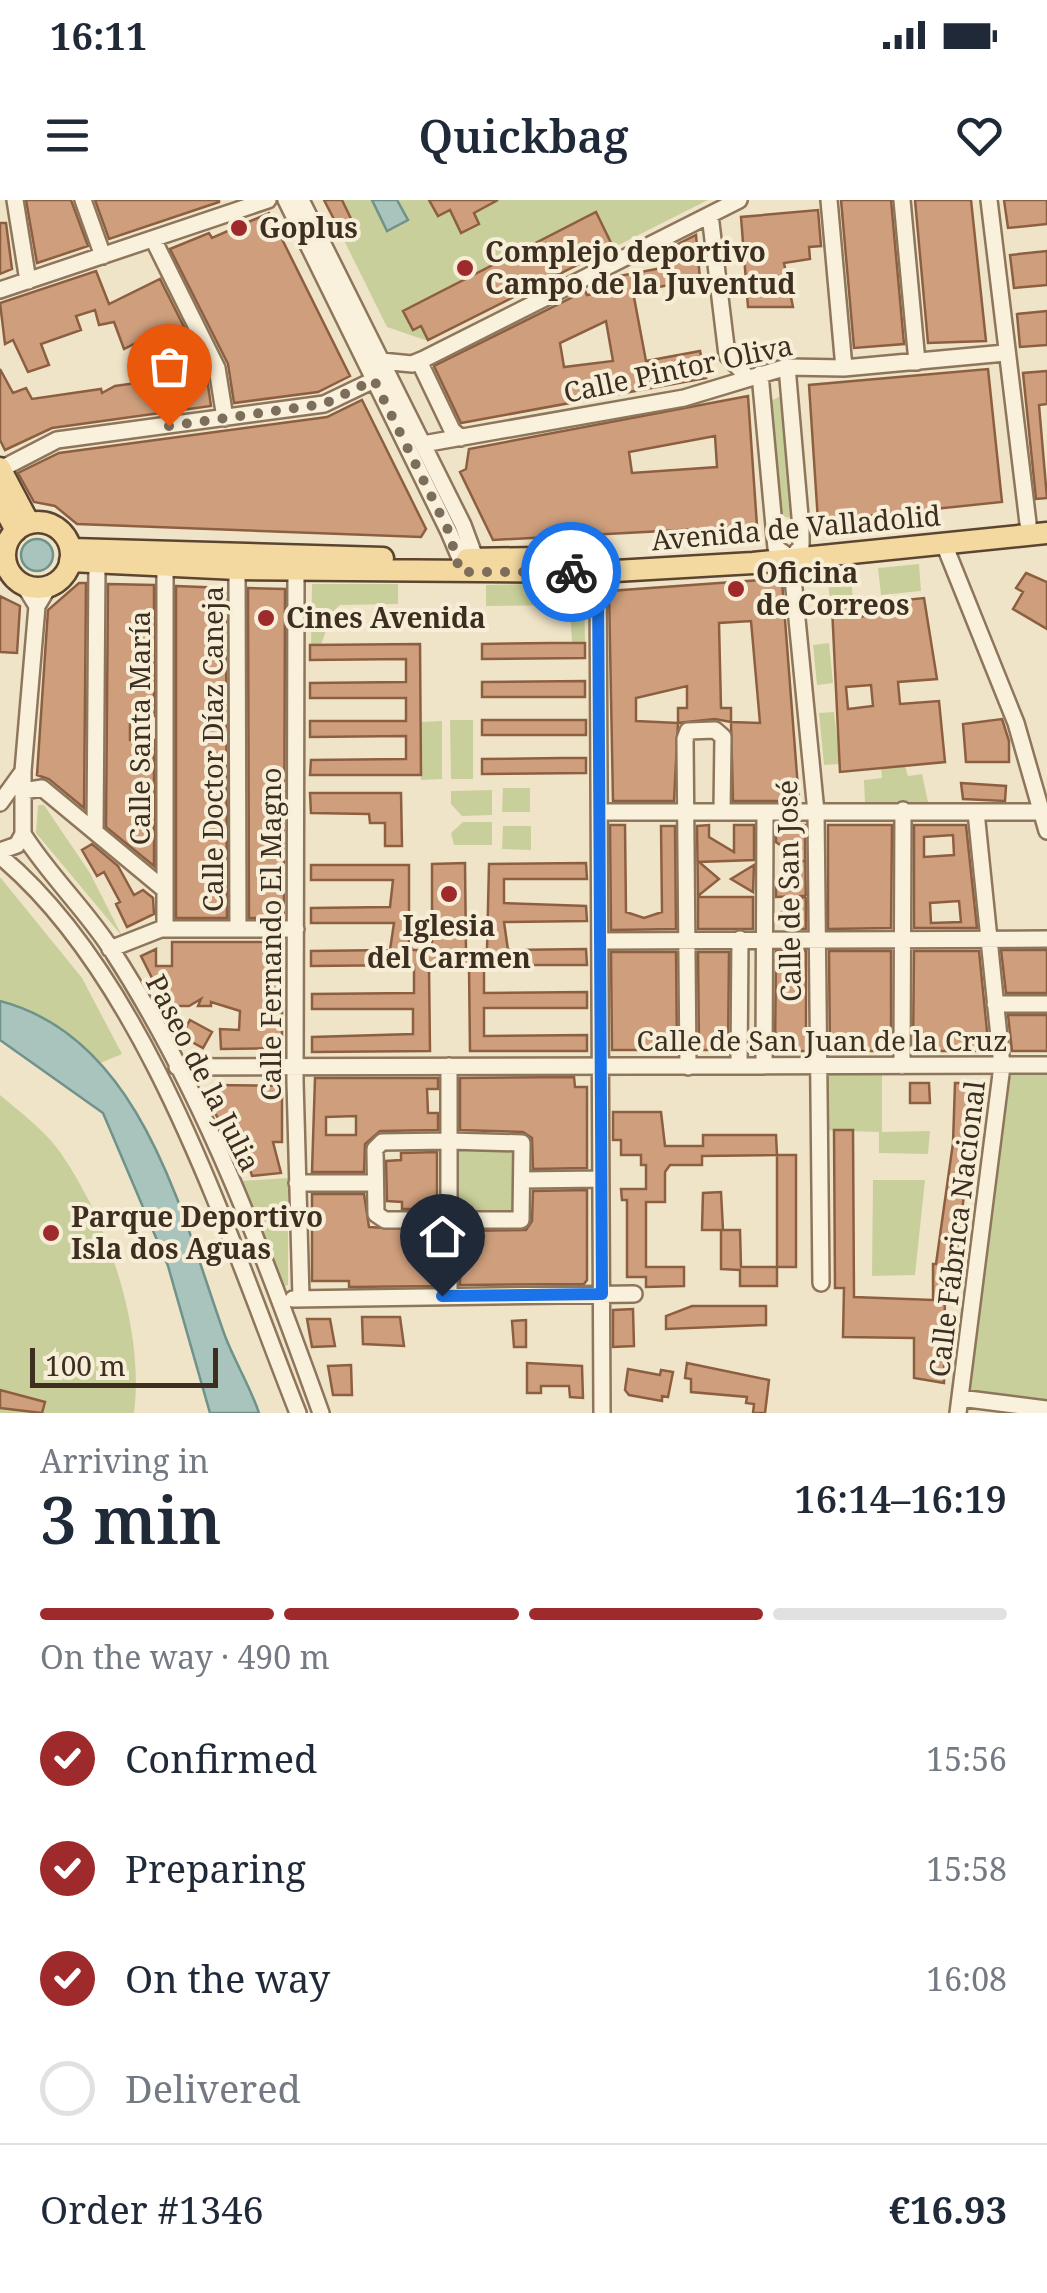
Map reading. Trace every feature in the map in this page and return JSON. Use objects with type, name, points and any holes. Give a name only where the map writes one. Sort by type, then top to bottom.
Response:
[{"type":"main road","points":[[0,468],[10,546]]},
{"type":"main road","points":[[0,500],[10,546],[24,585],[50,586],[63,576],[70,555],[58,528],[10,546]]},
{"type":"main road","name":"Avenida de Valladolid","points":[[70,555],[97,564],[238,569],[470,565],[944,544],[1041,526]]},
{"type":"main road","name":"Avenida de Valladolid","points":[[70,555],[598,572],[1041,526]]},
{"type":"street","points":[[14,200],[28,282]]},
{"type":"street","points":[[82,200],[103,256]]},
{"type":"street","points":[[0,290],[268,200]]},
{"type":"street","points":[[286,200],[470,565]]},
{"type":"street","points":[[301,200],[423,444],[470,565]]},
{"type":"street","points":[[381,362],[419,361],[738,200]]},
{"type":"street","points":[[829,200],[844,368]]},
{"type":"street","points":[[902,200],[917,362]]},
{"type":"street","points":[[988,200],[1005,354],[1041,526]]},
{"type":"street","points":[[710,214],[726,356],[754,376],[763,410],[771,508],[789,551]]},
{"type":"street","points":[[153,239],[217,368],[225,418]]},
{"type":"street","name":"Calle Pintor Oliva","points":[[423,444],[684,398],[787,368],[844,368],[1005,354]]},
{"type":"street","points":[[419,361],[452,430],[461,438]]},
{"type":"street","points":[[787,368],[800,507],[789,551]]},
{"type":"street","points":[[0,468],[57,440],[324,404],[374,380]]},
{"type":"street","points":[[763,410],[772,398],[784,398],[790,404]]},
{"type":"street","points":[[771,508],[789,518],[800,507]]},
{"type":"street","points":[[944,544],[1016,723],[1047,831]]},
{"type":"street","name":"Calle de San José","points":[[789,551],[816,812],[821,1284]]},
{"type":"street","points":[[95,831],[97,564]]},
{"type":"street","name":"Calle Santa María","points":[[164,566],[165,929]]},
{"type":"street","name":"Calle Doctor Díaz Caneja","points":[[238,569],[238,929]]},
{"type":"street","name":"Calle Fernando El Magno","points":[[296,570],[296,1184],[301,1298]]},
{"type":"street","points":[[598,572],[602,1413]]},
{"type":"street","points":[[24,585],[36,606],[50,586]]},
{"type":"street","name":"Paseo de la Julia","points":[[29,880],[21,833],[22,791],[36,606]]},
{"type":"street","points":[[688,1067],[684,739],[688,731],[715,730],[723,737],[722,812]]},
{"type":"street","points":[[0,854],[21,833],[12,809],[0,805],[23,771]]},
{"type":"street","points":[[22,791],[42,788],[165,890]]},
{"type":"street","points":[[902,1066],[903,810]]},
{"type":"street","points":[[599,812],[1041,812]]},
{"type":"street","points":[[764,1066],[765,812]]},
{"type":"street","name":"Calle Fábrica Nacional","points":[[959,1405],[1002,1066],[976,812]]},
{"type":"street","name":"Paseo de la Julia","points":[[21,833],[110,948],[177,1067],[220,1154],[321,1413]]},
{"type":"street","name":"Paseo de la Julia","points":[[0,854],[29,880],[86,951],[155,1068],[298,1413]]},
{"type":"street","points":[[110,948],[165,929],[296,929]]},
{"type":"street","points":[[739,1066],[740,939]]},
{"type":"street","points":[[600,942],[1047,939]]},
{"type":"street","points":[[995,1004],[1047,1004]]},
{"type":"street","points":[[449,1066],[449,1297]]},
{"type":"street","name":"Calle de San Juan de la Cruz","points":[[177,1067],[1047,1066]]},
{"type":"street","points":[[382,1142],[522,1143],[522,1180],[521,1220],[385,1220],[376,1214],[375,1150],[382,1142]]},
{"type":"street","points":[[522,1180],[601,1179]]},
{"type":"street","points":[[296,1184],[375,1183]]},
{"type":"street","points":[[280,1300],[634,1294]]},
{"type":"street","points":[[959,1405],[1047,1409]]},
{"type":"green space","name":"Complejo deportivo Campo de la Juventud","points":[[324,200],[708,200],[428,341],[387,327]]},
{"type":"green space","points":[[784,398],[796,514],[789,518],[776,514],[768,402]]},
{"type":"green space","points":[[919,564],[921,591],[881,595],[878,568]]},
{"type":"green space","points":[[850,570],[853,598],[830,600],[827,573]]},
{"type":"green space","points":[[584,583],[585,643],[572,643],[570,605],[486,606],[486,585]]},
{"type":"green space","points":[[312,584],[398,584],[398,604],[340,605],[332,613],[321,645],[311,645]]},
{"type":"green space","points":[[829,643],[833,683],[817,685],[813,645]]},
{"type":"green space","points":[[834,712],[840,764],[824,765],[819,713]]},
{"type":"green space","points":[[450,720],[473,720],[473,779],[451,779]]},
{"type":"green space","points":[[442,721],[442,779],[421,780],[421,722]]},
{"type":"green space","points":[[905,766],[908,776],[922,774],[928,802],[865,804],[864,780],[882,778],[881,768]]},
{"type":"green space","points":[[503,788],[530,788],[530,812],[502,812]]},
{"type":"green space","points":[[492,790],[492,815],[462,816],[451,804],[451,791]]},
{"type":"green space","points":[[38,805],[44,805],[90,873],[122,936],[36,833]]},
{"type":"green space","points":[[463,822],[492,822],[492,845],[454,845],[451,833]]},
{"type":"green space","points":[[503,826],[531,826],[531,850],[502,849]]},
{"type":"green space","points":[[0,877],[82,978],[122,1054],[98,1064],[53,1026],[0,1001]]},
{"type":"green space","points":[[818,1066],[882,1066],[882,1132],[930,1131],[928,1154],[879,1153],[879,1132],[819,1130]]},
{"type":"green space","points":[[1002,1066],[1047,1066],[1047,1409],[960,1398]]},
{"type":"green space","name":"Parque Deportivo Isla dos Aguas","points":[[0,1095],[57,1148],[92,1206],[128,1311],[134,1346],[134,1413],[0,1413]]},
{"type":"green space","points":[[458,1149],[516,1149],[516,1213],[458,1211]]},
{"type":"green space","points":[[288,1178],[288,1285],[283,1287],[241,1181]]},
{"type":"green space","points":[[873,1180],[925,1180],[915,1275],[872,1276]]},
{"type":"water","points":[[372,200],[397,200],[408,220],[387,231]]},
{"type":"water","points":[[37,539],[49,543],[53,555],[49,567],[37,571],[25,567],[21,555],[25,543]]},
{"type":"water","points":[[0,1001],[49,1021],[89,1052],[123,1092],[173,1187],[225,1336],[259,1413],[210,1413],[168,1266],[103,1113],[0,1040]]},
{"type":"building","points":[[26,200],[71,200],[88,246],[37,263]]},
{"type":"building","points":[[95,200],[219,200],[219,202],[109,239]]},
{"type":"building","points":[[324,200],[342,200],[353,223],[339,229]]},
{"type":"building","points":[[429,200],[498,200],[474,213],[479,224],[461,233],[450,210],[438,216]]},
{"type":"building","points":[[841,200],[891,200],[904,344],[854,348]]},
{"type":"building","points":[[915,200],[971,200],[986,341],[928,343]]},
{"type":"building","points":[[1004,200],[1047,200],[1047,224],[1008,228]]},
{"type":"building","points":[[818,210],[821,246],[809,247],[810,259],[784,263],[793,307],[748,307],[741,217]]},
{"type":"building","points":[[596,212],[613,247],[428,340],[421,326],[413,330],[403,311]]},
{"type":"building","points":[[269,213],[350,376],[318,392],[234,403],[228,364],[170,249],[209,233],[212,238]]},
{"type":"building","points":[[0,223],[6,223],[12,269],[0,274]]},
{"type":"building","points":[[696,235],[700,279],[633,292],[646,361],[700,351],[706,378],[461,423],[434,366],[585,291],[587,295],[616,290],[614,277],[667,267],[664,251]],"holes":[[[606,321],[613,361],[564,367],[560,343]]]},
{"type":"building","points":[[1047,251],[1047,285],[1014,288],[1010,255]]},
{"type":"building","points":[[96,271],[109,304],[160,279],[206,371],[211,406],[52,428],[5,450],[0,440],[0,369],[13,393],[26,388],[32,399],[101,389],[102,393],[115,386],[172,378],[150,336],[124,349],[114,322],[99,325],[95,310],[76,316],[81,330],[41,344],[49,365],[28,372],[13,340],[5,344],[0,303]]},
{"type":"building","points":[[1047,311],[1047,345],[1020,347],[1017,314]]},
{"type":"building","points":[[988,369],[1002,502],[818,521],[809,385]]},
{"type":"building","points":[[1047,371],[1047,404],[1039,405],[1047,498],[1036,499],[1023,373]]},
{"type":"building","points":[[748,396],[757,526],[493,540],[460,472],[466,469],[469,449]],"holes":[[[715,436],[717,467],[632,473],[629,452]]]},
{"type":"building","points":[[362,400],[426,529],[421,537],[77,524],[55,506],[34,502],[18,473],[59,453],[327,417]]},
{"type":"building","points":[[1026,573],[1047,582],[1047,629],[1013,609],[1023,592],[1016,588]]},
{"type":"building","points":[[782,581],[799,801],[733,801],[731,722],[715,719],[678,723],[674,801],[613,801],[609,591]],"holes":[[[751,621],[760,723],[731,722],[731,708],[721,708],[719,623]],[[687,686],[687,708],[678,708],[678,723],[636,721],[636,698]]]},
{"type":"building","points":[[79,583],[86,583],[84,808],[49,779],[37,775],[48,610]]},
{"type":"building","points":[[108,584],[154,585],[154,716],[130,717],[130,740],[154,740],[154,866],[106,827]]},
{"type":"building","points":[[176,586],[226,588],[227,918],[176,918]]},
{"type":"building","points":[[248,588],[285,589],[284,918],[249,918]]},
{"type":"building","points":[[0,596],[20,606],[17,653],[0,652]]},
{"type":"building","points":[[924,598],[937,679],[898,682],[900,704],[939,701],[945,762],[840,772],[832,607],[856,606],[857,617],[877,615],[875,603]],"holes":[[[871,685],[873,706],[848,709],[846,687]]]},
{"type":"building","points":[[585,643],[585,658],[482,659],[482,644]]},
{"type":"building","points":[[420,644],[421,775],[310,775],[311,760],[406,759],[406,736],[310,737],[310,721],[406,721],[406,698],[310,698],[310,683],[406,682],[406,659],[310,660],[310,645]]},
{"type":"building","points":[[585,681],[585,697],[482,697],[482,682]]},
{"type":"building","points":[[1002,719],[1009,741],[1009,762],[966,762],[963,724]]},
{"type":"building","points":[[482,720],[586,720],[586,735],[482,735]]},
{"type":"building","points":[[586,758],[586,773],[482,774],[482,759]]},
{"type":"building","points":[[961,783],[1006,786],[1005,801],[963,799]]},
{"type":"building","points":[[310,793],[401,793],[402,846],[385,846],[385,823],[370,823],[369,814],[311,813]]},
{"type":"building","points":[[610,825],[625,825],[626,912],[644,918],[662,912],[661,826],[675,826],[676,929],[611,930]]},
{"type":"building","points":[[709,825],[709,837],[734,852],[734,825],[754,825],[754,860],[699,862],[719,879],[698,896],[697,826]]},
{"type":"building","points":[[776,825],[805,825],[806,929],[790,929],[790,916],[776,916],[805,896],[776,897],[776,881],[803,861],[776,842]]},
{"type":"building","points":[[828,825],[892,825],[891,928],[828,929]]},
{"type":"building","points":[[914,825],[966,825],[977,928],[914,928]],"holes":[[[953,835],[954,855],[924,857],[924,837]],[[959,901],[961,922],[931,923],[930,903]]]},
{"type":"building","points":[[92,844],[118,866],[134,895],[143,890],[153,898],[154,914],[127,927],[116,904],[120,902],[104,872],[97,876],[82,850]]},
{"type":"building","points":[[465,863],[466,950],[487,950],[489,864],[586,863],[587,879],[504,879],[504,903],[586,906],[587,921],[504,922],[508,950],[586,949],[587,965],[484,965],[484,993],[587,992],[587,1008],[484,1008],[484,1036],[587,1035],[587,1051],[470,1051],[469,966],[449,965],[429,966],[430,1051],[312,1052],[312,1037],[413,1034],[413,1009],[312,1009],[312,994],[414,993],[414,965],[311,966],[311,951],[390,950],[394,923],[311,923],[311,908],[390,907],[393,880],[311,880],[311,865],[409,865],[409,944],[413,950],[432,950],[432,864]]},
{"type":"building","points":[[754,865],[753,892],[731,879]]},
{"type":"building","points":[[698,897],[753,897],[753,929],[698,929]]},
{"type":"building","points":[[172,942],[282,942],[282,1048],[221,1049],[220,1029],[239,1030],[240,1011],[211,1002],[211,1006],[198,1006],[201,999],[189,1006],[166,1006],[141,956],[156,949],[156,966],[172,966]]},
{"type":"building","points":[[1001,950],[1047,950],[1047,993],[1006,993]]},
{"type":"building","points":[[776,951],[806,951],[806,1051],[775,1051]]},
{"type":"building","points":[[829,951],[891,951],[891,1051],[830,1051]]},
{"type":"building","points":[[914,951],[979,951],[989,1051],[913,1051]]},
{"type":"building","points":[[611,952],[676,952],[677,1050],[612,1050]]},
{"type":"building","points":[[698,952],[729,952],[728,1050],[699,1050]]},
{"type":"building","points":[[1008,1015],[1047,1015],[1047,1051],[1012,1051]]},
{"type":"building","points":[[190,1020],[212,1032],[203,1048],[181,1036]]},
{"type":"building","points":[[574,1077],[575,1087],[587,1087],[587,1168],[533,1169],[532,1138],[523,1132],[460,1130],[460,1078]]},
{"type":"building","points":[[315,1078],[438,1078],[438,1089],[427,1089],[428,1113],[438,1113],[438,1130],[380,1131],[365,1144],[364,1172],[312,1172]],"holes":[[[356,1116],[356,1135],[326,1135],[326,1117]]]},
{"type":"building","points":[[910,1083],[929,1083],[930,1103],[910,1103]]},
{"type":"building","points":[[955,1083],[974,1083],[974,1118],[952,1288],[945,1288],[944,1383],[914,1378],[914,1338],[843,1337],[844,1288],[835,1288],[834,1130],[853,1130],[854,1297],[933,1300],[933,1264],[953,1143]]},
{"type":"building","points":[[215,1085],[282,1086],[282,1142],[273,1142],[281,1173],[252,1176],[244,1148],[238,1151],[210,1105]]},
{"type":"building","points":[[613,1112],[661,1112],[665,1146],[703,1146],[703,1135],[776,1135],[777,1155],[702,1156],[702,1165],[670,1165],[665,1172],[665,1202],[646,1202],[646,1267],[684,1267],[684,1286],[646,1287],[646,1277],[627,1277],[627,1200],[622,1200],[621,1189],[646,1189],[646,1165],[641,1165],[641,1155],[621,1155],[621,1140],[613,1140]]},
{"type":"building","points":[[437,1152],[437,1209],[402,1209],[402,1202],[387,1201],[386,1161],[401,1160],[401,1153]]},
{"type":"building","points":[[777,1155],[796,1155],[796,1267],[777,1267]]},
{"type":"building","points":[[587,1190],[584,1284],[460,1285],[460,1231],[526,1230],[532,1221],[533,1191]]},
{"type":"building","points":[[721,1192],[723,1230],[740,1230],[741,1267],[777,1267],[777,1286],[740,1286],[740,1270],[721,1269],[721,1230],[702,1230],[703,1193]]},
{"type":"building","points":[[312,1194],[364,1194],[369,1227],[438,1231],[438,1286],[349,1287],[349,1281],[312,1281]]},
{"type":"building","points":[[692,1306],[766,1306],[766,1325],[666,1329],[666,1316]]},
{"type":"building","points":[[633,1309],[634,1346],[613,1347],[613,1310]]},
{"type":"building","points":[[362,1317],[400,1317],[404,1346],[363,1344]]},
{"type":"building","points":[[307,1319],[330,1319],[335,1346],[312,1347]]},
{"type":"building","points":[[526,1320],[526,1347],[514,1347],[512,1321]]},
{"type":"building","points":[[527,1363],[582,1366],[583,1398],[570,1397],[569,1386],[541,1386],[541,1393],[527,1393]]},
{"type":"building","points":[[687,1363],[769,1380],[765,1413],[753,1413],[754,1404],[746,1403],[747,1397],[691,1392],[691,1379],[685,1378]]},
{"type":"building","points":[[351,1365],[352,1395],[333,1395],[328,1366]]},
{"type":"building","points":[[628,1369],[660,1375],[661,1370],[673,1372],[668,1397],[662,1396],[662,1401],[629,1395],[625,1390]]},
{"type":"building","points":[[0,1390],[45,1402],[42,1413],[0,1408]]},
{"type":"way so far","points":[[169,426],[324,404],[374,380],[449,532],[460,558],[460,572],[571,572]]},
{"type":"place","name":"Goplus","points":[[239,228]]},
{"type":"place","name":"Complejo deportivo Campo de la Juventud","points":[[465,268]]},
{"type":"place","name":"Oficina de Correos","points":[[736,589]]},
{"type":"place","name":"Cines Avenida","points":[[266,618]]},
{"type":"place","name":"Iglesia del Carmen","points":[[449,894]]},
{"type":"place","name":"Parque Deportivo Isla dos Aguas","points":[[51,1233]]},
{"type":"route","points":[[442,1296],[602,1294],[598,572],[571,572]]}]
